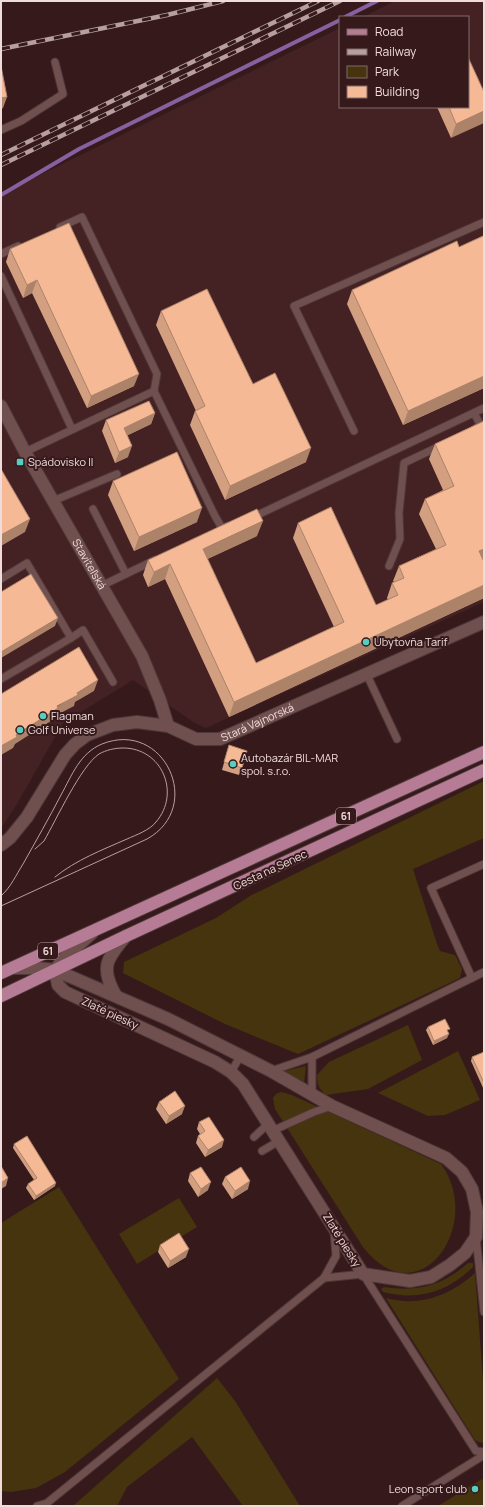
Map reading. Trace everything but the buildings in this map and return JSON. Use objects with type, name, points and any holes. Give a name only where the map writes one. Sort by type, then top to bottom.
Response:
[{"type":"main road","name":"Cesta na Senec","points":[[6,971],[484,752]]},
{"type":"main road","name":"Cesta na Senec","points":[[1,996],[126,936],[484,770]]},
{"type":"street","name":"Staviteľská","points":[[1,406],[25,452],[142,656],[160,700],[168,726]]},
{"type":"street","name":"Stará Vajnorská","points":[[1,845],[10,838],[27,817],[65,755],[75,744],[87,735],[122,723],[137,722],[168,726],[196,739],[220,739],[484,622]]},
{"type":"street","name":"Cesta na Senec","points":[[55,970],[65,957],[96,929]]},
{"type":"street","name":"Zlaté piesky","points":[[116,996],[108,981],[107,966],[112,954],[126,936]]},
{"type":"street","name":"Zlaté piesky","points":[[6,971],[37,968],[55,970],[168,1019],[271,1071],[332,1106],[446,1158],[462,1172],[472,1189],[477,1212],[476,1237],[465,1253],[450,1265],[431,1276],[410,1281],[363,1274],[243,1084],[231,1072],[201,1056],[65,992],[58,985],[55,970]]},
{"type":"lane","points":[[1,130],[21,121],[62,94],[55,62]]},
{"type":"lane","points":[[55,229],[82,217],[157,374],[154,391],[222,528],[234,524]]},
{"type":"lane","points":[[354,431],[294,306],[484,222]]},
{"type":"lane","points":[[1,254],[28,242]]},
{"type":"lane","points":[[1,276],[72,429]]},
{"type":"lane","points":[[25,452],[154,391]]},
{"type":"lane","points":[[246,520],[484,408]]},
{"type":"lane","points":[[467,433],[482,427],[474,413]]},
{"type":"lane","points":[[389,566],[400,539],[399,513],[404,463],[446,443]]},
{"type":"lane","points":[[53,501],[117,474]]},
{"type":"lane","points":[[93,509],[126,574]]},
{"type":"lane","points":[[101,586],[160,558]]},
{"type":"lane","points":[[1,579],[27,563],[71,638]]},
{"type":"lane","points":[[1,680],[83,630],[113,682]]},
{"type":"lane","points":[[367,675],[397,739]]},
{"type":"lane","points":[[472,978],[431,888],[484,864]]},
{"type":"lane","points":[[271,1071],[312,1057],[484,972]]},
{"type":"lane","points":[[231,1072],[241,1056]]},
{"type":"lane","points":[[312,1057],[312,1094]]},
{"type":"lane","points":[[254,1137],[273,1132],[314,1112],[332,1106]]},
{"type":"lane","points":[[262,1151],[273,1132]]},
{"type":"lane","points":[[37,1506],[47,1503],[324,1278],[336,1256],[334,1227]]},
{"type":"lane","points":[[476,1237],[484,1312]]},
{"type":"lane","points":[[324,1278],[363,1274],[476,1451],[484,1454]]},
{"type":"lane","points":[[402,1506],[484,1454]]},
{"type":"shaded area","points":[[395,1],[484,1],[484,602],[206,728],[193,722],[133,680],[63,723],[17,804],[1,828],[1,194],[339,28],[339,108],[469,108],[469,16],[365,16]]},
{"type":"green space","points":[[484,781],[484,838],[413,869],[440,951],[455,955],[462,969],[460,978],[298,1054],[225,1024],[123,973],[124,962],[216,918],[250,896]]},
{"type":"green space","points":[[408,1025],[422,1060],[368,1089],[326,1095],[322,1091],[318,1084],[317,1075],[329,1062]]},
{"type":"green space","points":[[458,1051],[480,1100],[445,1115],[428,1116],[378,1093]]},
{"type":"green space","points":[[306,1066],[304,1083],[284,1071]]},
{"type":"green space","points":[[281,1092],[292,1095],[441,1164],[453,1188],[455,1212],[450,1236],[440,1255],[424,1268],[405,1273],[384,1267],[363,1247],[275,1109],[273,1098],[276,1094]]},
{"type":"green space","points":[[59,1187],[179,1379],[65,1472],[36,1488],[11,1492],[1,1491],[1,1223]]},
{"type":"green space","points":[[179,1198],[197,1227],[137,1264],[119,1234]]},
{"type":"green space","points":[[468,1263],[473,1263],[473,1267],[463,1276],[453,1283],[432,1292],[420,1295],[396,1295],[383,1292],[381,1289],[384,1287],[408,1289],[429,1286],[449,1277]]},
{"type":"green space","points":[[475,1273],[484,1393],[483,1443],[475,1440],[386,1298],[410,1301],[434,1298],[455,1288]]},
{"type":"green space","points":[[217,1378],[235,1401],[300,1506],[243,1506],[192,1437],[127,1487],[117,1506],[73,1506]]},
{"type":"green space","name":"Leon sport club","points":[[482,1479],[484,1482],[484,1506],[438,1506]]},
{"type":"waterway","points":[[347,16],[377,1]]},
{"type":"waterway","points":[[1,195],[79,149],[339,20]]},
{"type":"tram line","points":[[1,896],[11,885],[77,765],[88,753],[102,744],[124,740],[143,744],[159,755],[170,770],[175,788],[173,807],[164,825],[147,839],[1,906]]},
{"type":"tram line","points":[[35,849],[44,841],[69,794],[84,770],[99,754],[117,748],[137,750],[148,755],[157,764],[164,774],[167,786],[167,798],[163,810],[156,822],[143,832],[80,860],[55,877]]},
{"type":"railway","points":[[1,49],[167,15],[223,1]]},
{"type":"railway","points":[[1,155],[318,1]]},
{"type":"railway","points":[[1,165],[340,1]]},
{"type":"place","name":"Spádovisko II","points":[[20,462]]},
{"type":"place","name":"Ubytovňa Tarif","points":[[366,642]]},
{"type":"place","name":"Flagman","points":[[43,716]]},
{"type":"place","name":"Golf Universe","points":[[20,730]]},
{"type":"place","name":"Autobazár BIL-MAR spol. s.r.o.","points":[[233,764]]},
{"type":"place","name":"Leon sport club","points":[[475,1489]]}]
